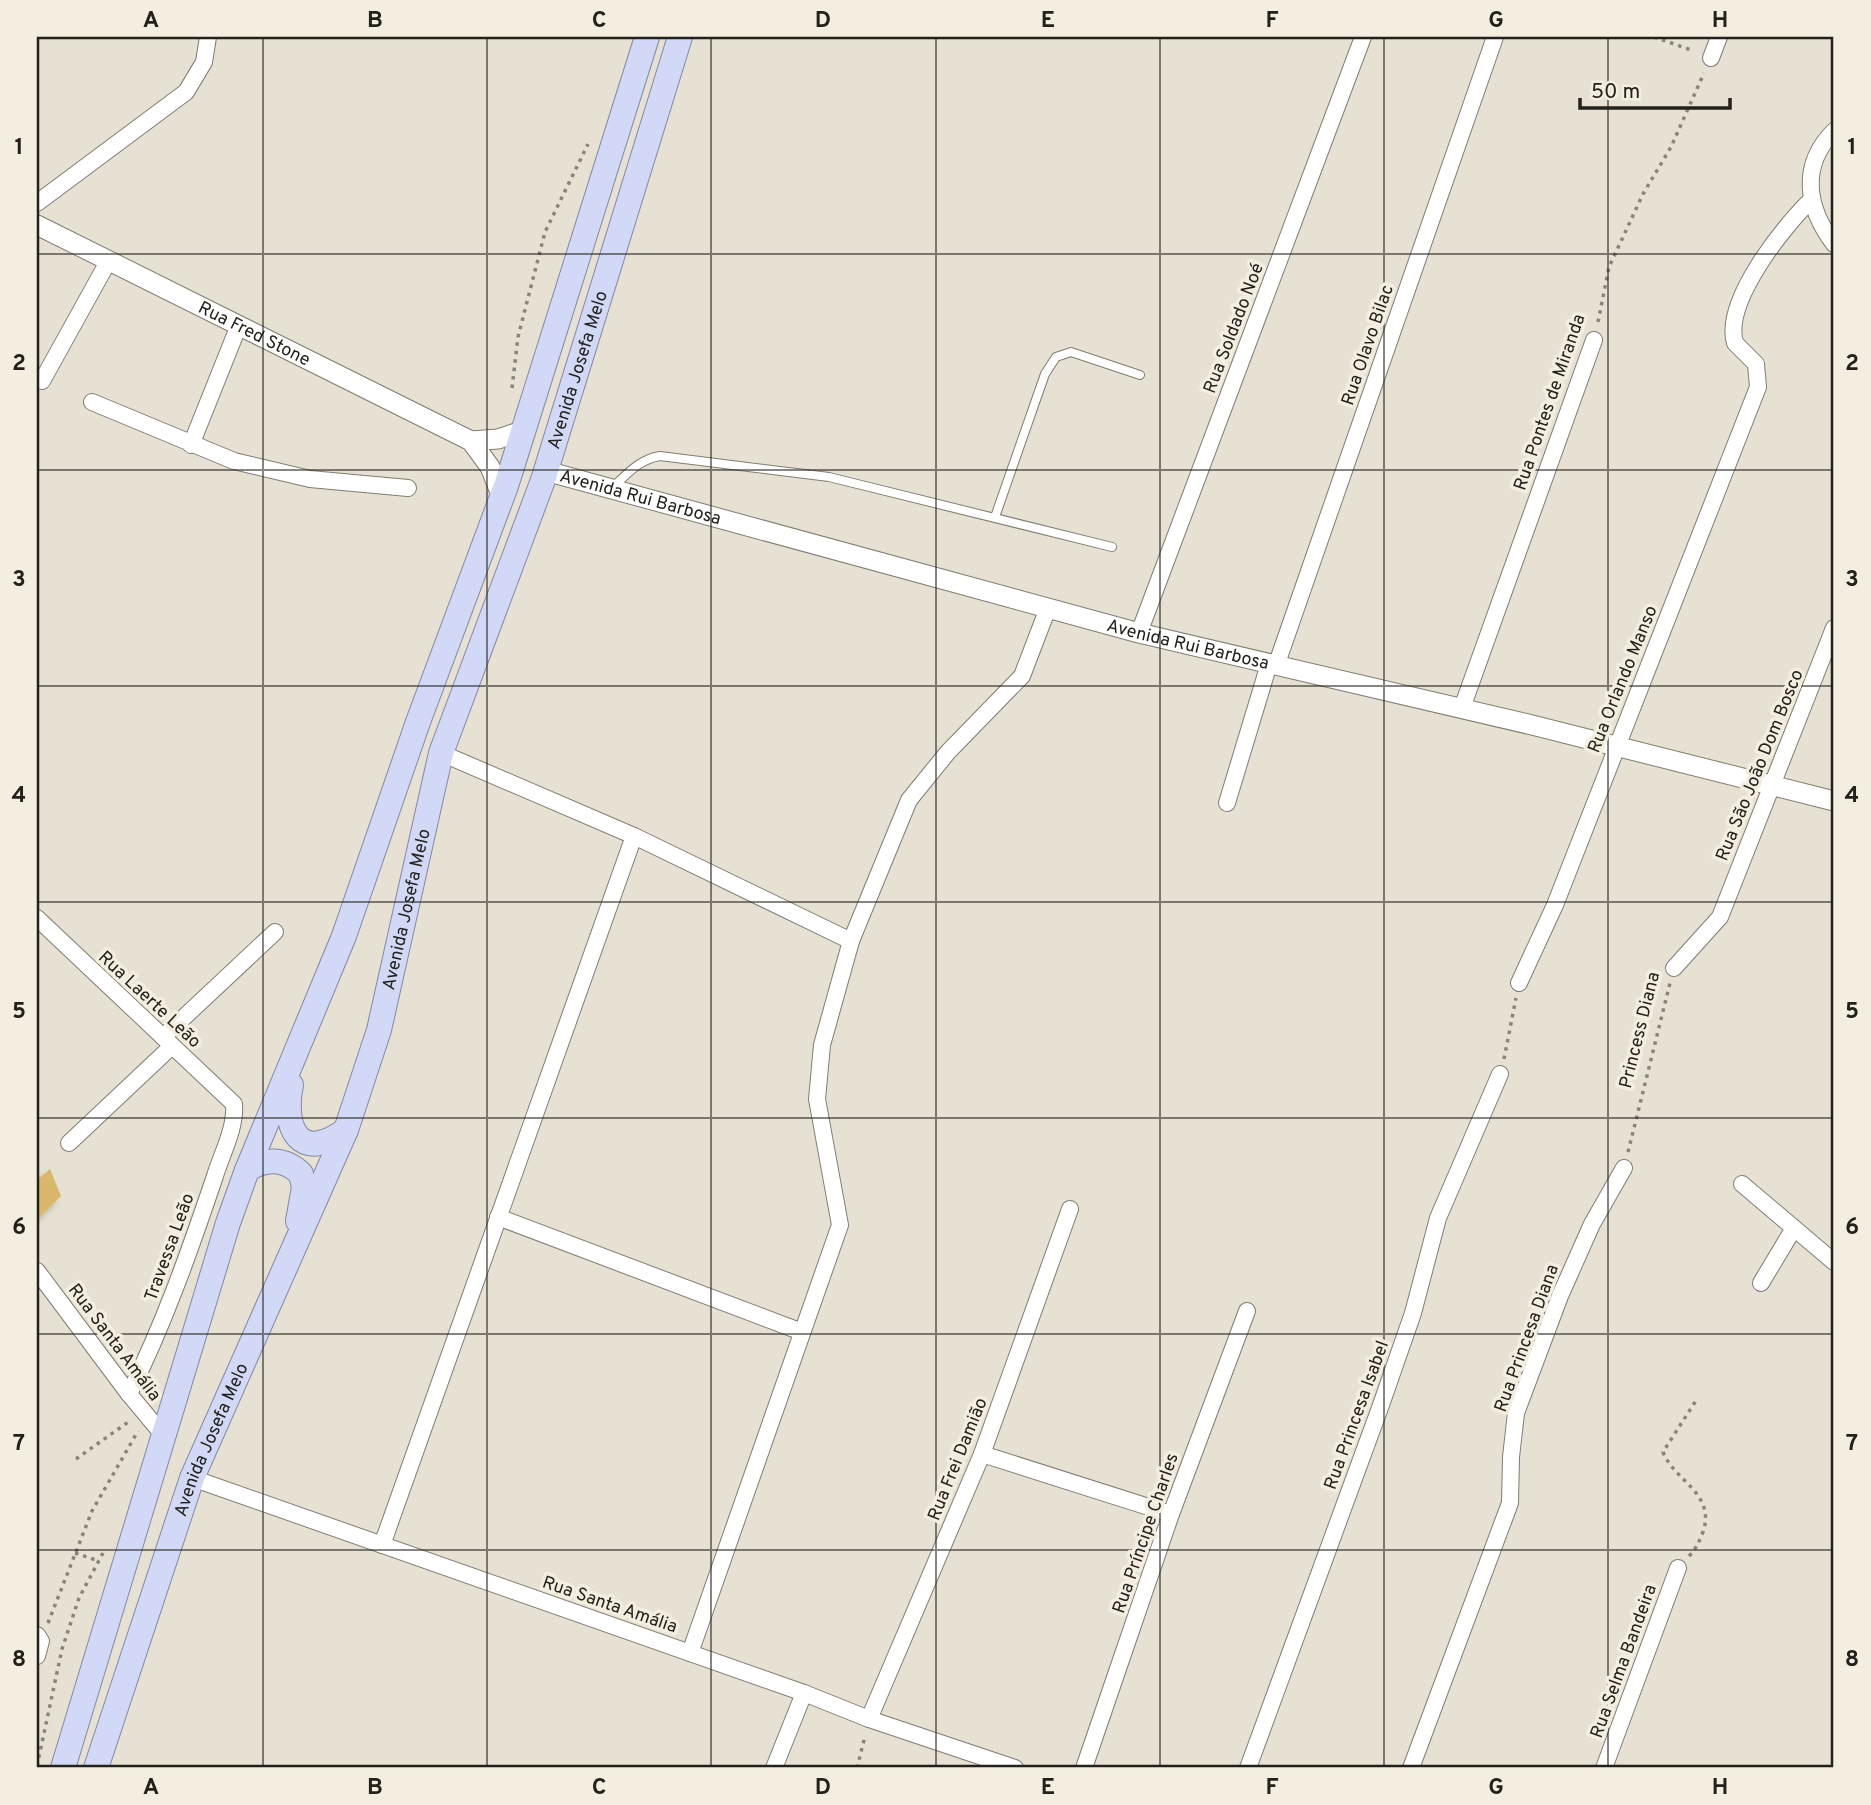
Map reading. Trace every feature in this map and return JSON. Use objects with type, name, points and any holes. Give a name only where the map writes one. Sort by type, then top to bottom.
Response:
[{"type":"main road","name":"Avenida Josefa Melo","points":[[62,1768],[228,1223],[247,1170],[344,936],[418,722],[502,497],[647,37]]},
{"type":"main road","name":"Avenida Josefa Melo","points":[[96,1768],[192,1478],[346,1130],[379,1030],[441,752],[546,471],[680,37]]},
{"type":"main road","points":[[299,1043],[287,1104],[289,1126],[296,1136],[314,1143],[336,1137],[346,1130]]},
{"type":"main road","points":[[247,1170],[256,1164],[282,1162],[301,1174],[304,1187],[289,1262]]},
{"type":"street","points":[[37,203],[186,92],[204,62],[208,37]]},
{"type":"street","name":"Rua Soldado Noé","points":[[1139,633],[1363,37]]},
{"type":"street","name":"Rua Olavo Bilac","points":[[1227,803],[1272,665],[1496,37]]},
{"type":"street","points":[[1712,58],[1718,37]]},
{"type":"street","points":[[1834,131],[1814,157],[1810,171],[1811,200],[1834,244]]},
{"type":"street","name":"Rua Orlando Manso","points":[[1519,983],[1555,905],[1758,387],[1756,364],[1735,343],[1735,315],[1767,253],[1811,200]]},
{"type":"street","name":"Rua Fred Stone","points":[[37,225],[471,441],[490,467],[502,497]]},
{"type":"street","points":[[42,381],[109,260]]},
{"type":"street","points":[[191,445],[239,325]]},
{"type":"street","name":"Rua Pontes de Miranda","points":[[1462,708],[1594,340]]},
{"type":"street","points":[[92,402],[234,461],[275,472],[408,488]]},
{"type":"street","points":[[471,441],[498,439],[525,430]]},
{"type":"street","name":"Avenida Rui Barbosa","points":[[546,471],[1139,633],[1462,708],[1834,801]]},
{"type":"street","points":[[690,1653],[840,1226],[817,1099],[822,1045],[851,942],[909,800],[948,752],[1022,676],[1048,608]]},
{"type":"street","name":"Rua São João Dom Bosco","points":[[1720,917],[1769,786],[1834,628]]},
{"type":"street","points":[[441,752],[634,836],[851,942]]},
{"type":"street","points":[[382,1545],[634,836]]},
{"type":"street","name":"Princess Diana","points":[[1674,968],[1720,917]]},
{"type":"street","name":"Rua Laerte Leão","points":[[37,918],[231,1100],[235,1108]]},
{"type":"street","points":[[69,1143],[275,932]]},
{"type":"street","name":"Rua Princesa Isabel","points":[[1248,1768],[1413,1313],[1438,1218],[1500,1074]]},
{"type":"street","name":"Travessa Leão","points":[[129,1394],[149,1353],[202,1214],[235,1108]]},
{"type":"street","name":"Rua Princesa Diana","points":[[1411,1768],[1510,1503],[1516,1413],[1560,1296],[1592,1224],[1624,1168]]},
{"type":"street","points":[[1742,1184],[1834,1262]]},
{"type":"street","name":"Rua Frei Damião","points":[[869,1719],[982,1454],[1070,1209]]},
{"type":"street","points":[[202,1214],[228,1223]]},
{"type":"street","points":[[498,1217],[802,1332]]},
{"type":"street","points":[[1761,1283],[1794,1227]]},
{"type":"street","name":"Rua Santa Amália","points":[[37,1271],[129,1394],[164,1436]]},
{"type":"street","name":"Rua Príncipe Charles","points":[[1084,1768],[1171,1514],[1247,1311]]},
{"type":"street","points":[[982,1454],[1171,1514]]},
{"type":"street","name":"Rua Santa Amália","points":[[192,1478],[804,1693],[869,1719],[1015,1768]]},
{"type":"street","name":"Rua Selma Bandeira","points":[[1604,1768],[1678,1568]]},
{"type":"street","points":[[774,1768],[804,1693]]},
{"type":"lane","points":[[995,517],[1045,374],[1056,357],[1071,352],[1140,375]]},
{"type":"lane","points":[[610,489],[638,464],[649,457],[660,456],[829,477],[1112,547]]},
{"type":"path","points":[[1654,37],[1712,58]]},
{"type":"path","name":"Rua Pontes de Miranda","points":[[1594,340],[1609,267],[1643,194],[1671,147],[1712,58]]},
{"type":"path","points":[[511,391],[521,325],[545,232],[591,138]]},
{"type":"path","name":"Princess Diana","points":[[1624,1168],[1674,968]]},
{"type":"path","points":[[1500,1074],[1519,983]]},
{"type":"path","points":[[1678,1568],[1697,1548],[1707,1519],[1701,1497],[1663,1452],[1697,1399]]},
{"type":"path","points":[[76,1459],[145,1413]]},
{"type":"path","points":[[38,1644],[92,1511],[145,1413]]},
{"type":"path","points":[[75,1553],[99,1561]]},
{"type":"path","points":[[857,1768],[869,1719]]},
{"type":"building","points":[[50,1169],[61,1196],[37,1220],[37,1180]]}]
